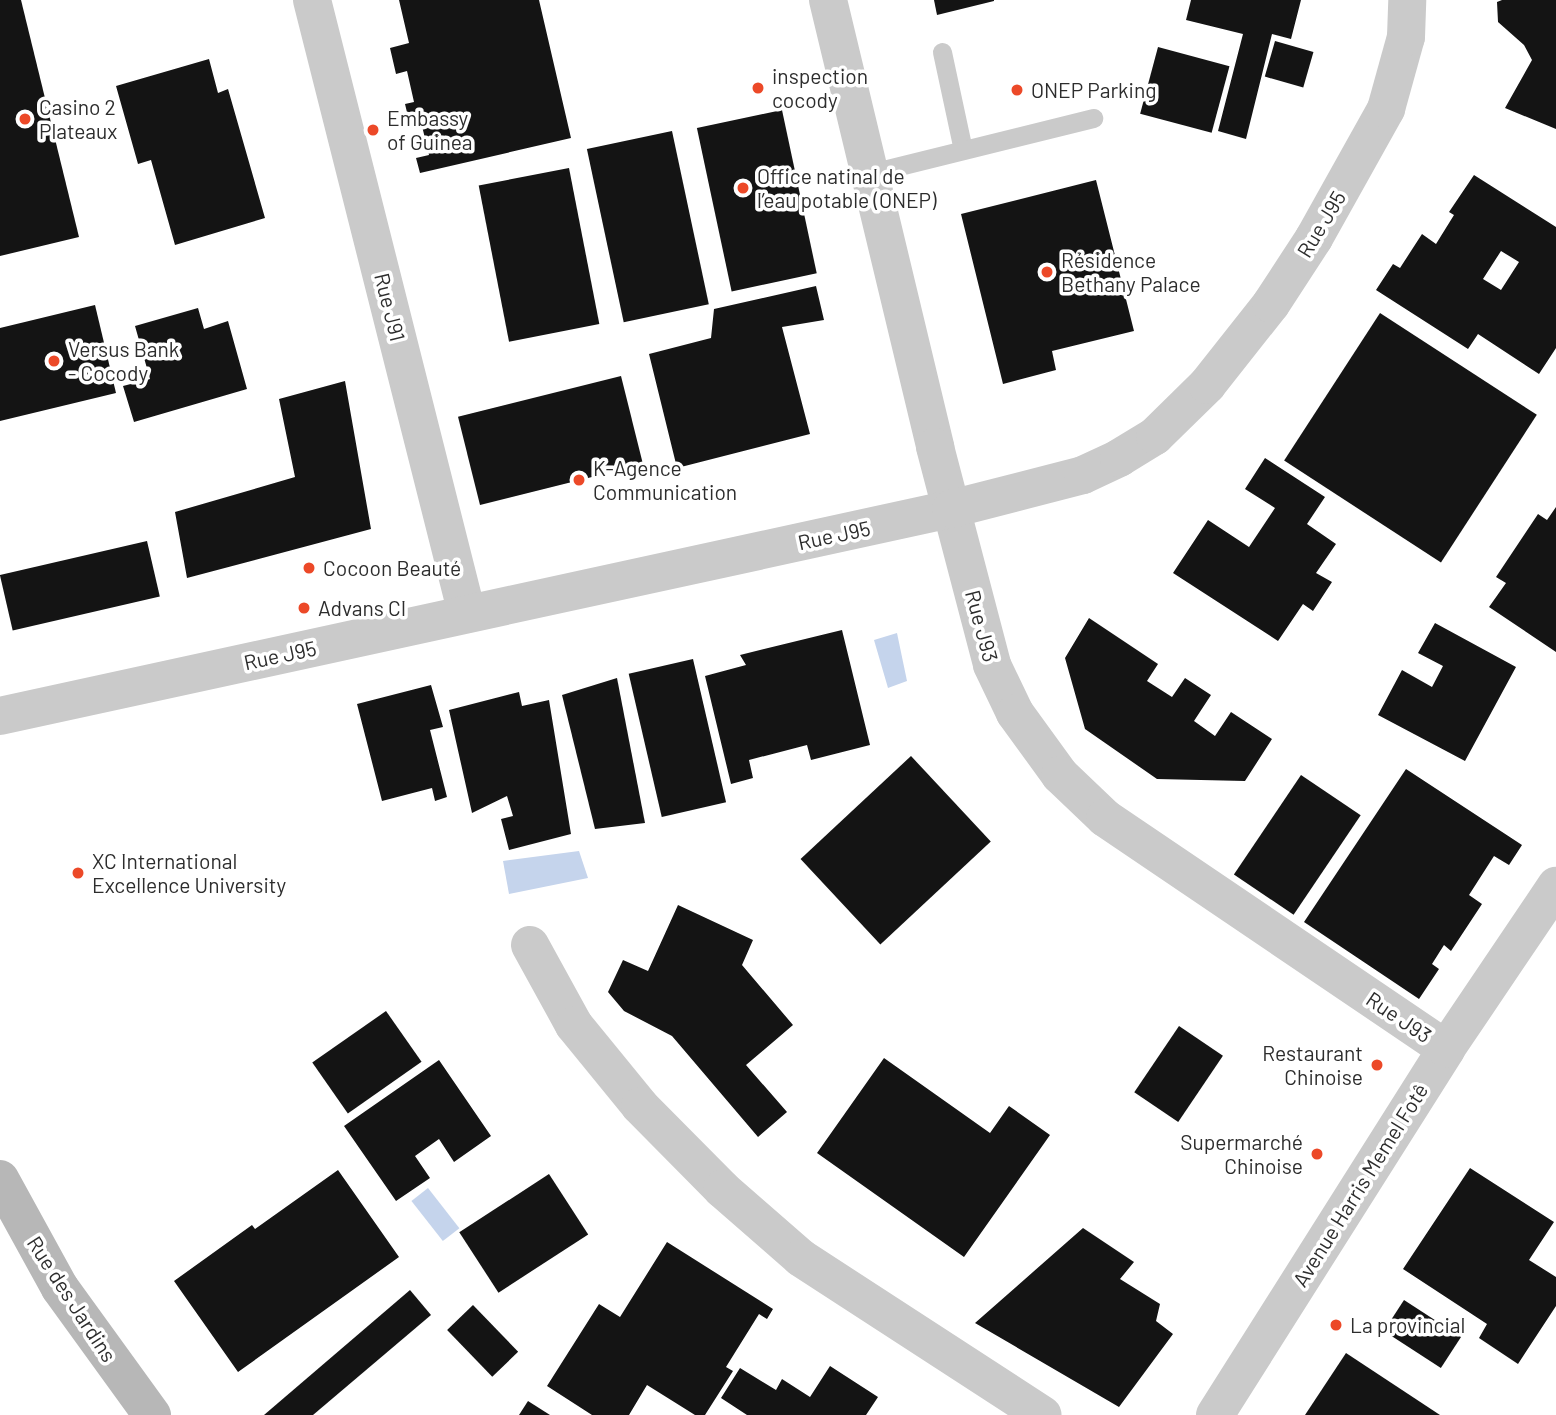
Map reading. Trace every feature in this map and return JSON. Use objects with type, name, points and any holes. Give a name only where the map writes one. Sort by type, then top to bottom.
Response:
[{"type":"main road","name":"Rue des Jardins","points":[[0,1179],[60,1288],[152,1415]]},
{"type":"street","name":"Rue J91","points":[[312,0],[467,614]]},
{"type":"street","name":"Rue J93","points":[[828,0],[872,173],[951,509],[992,665],[1015,713],[1060,775],[1105,818],[1446,1049]]},
{"type":"street","name":"Rue J95","points":[[0,716],[951,509],[1083,475],[1107,464],[1155,436],[1207,385],[1240,345],[1292,271],[1386,109],[1406,37],[1407,0]]},
{"type":"street","name":"Avenue Harris Memel Fotê","points":[[1214,1415],[1446,1049],[1556,886]]},
{"type":"street","points":[[530,945],[574,1025],[640,1106],[722,1189],[801,1258],[1043,1415]]},
{"type":"lane","points":[[942,52],[963,150]]},
{"type":"lane","points":[[872,173],[1093,118]]},
{"type":"water","points":[[897,633],[907,681],[888,688],[874,640]]},
{"type":"water","points":[[579,851],[588,878],[509,894],[503,861]]},
{"type":"water","points":[[428,1188],[459,1228],[443,1241],[411,1201]]},
{"type":"building","name":"Casino 2 Plateaux","points":[[0,0],[21,0],[79,237],[0,256]]},
{"type":"building","points":[[399,0],[539,0],[571,138],[420,173],[416,158],[429,155],[422,126],[411,129],[405,104],[414,102],[407,71],[396,74],[390,48],[409,43]]},
{"type":"building","points":[[934,0],[994,0],[994,1],[937,15]]},
{"type":"building","points":[[1191,0],[1301,0],[1291,39],[1272,34],[1246,139],[1218,131],[1243,34],[1186,20]]},
{"type":"building","points":[[1556,0],[1556,129],[1505,108],[1532,60],[1524,45],[1498,22],[1497,2]]},
{"type":"building","points":[[1275,41],[1313,52],[1303,88],[1265,77]]},
{"type":"building","points":[[1158,47],[1229,66],[1212,133],[1140,114]]},
{"type":"building","points":[[209,59],[218,93],[228,89],[265,218],[175,245],[151,160],[138,164],[116,86]]},
{"type":"building","points":[[782,110],[817,273],[732,291],[697,128]]},
{"type":"building","points":[[672,131],[709,304],[624,322],[587,149]]},
{"type":"building","points":[[569,168],[599,324],[509,342],[479,186]]},
{"type":"building","points":[[1474,175],[1556,227],[1556,348],[1539,374],[1478,334],[1468,349],[1376,290],[1393,264],[1400,268],[1422,234],[1436,244],[1454,215],[1449,212]],"holes":[[[1501,251],[1519,262],[1501,290],[1483,279]]]},
{"type":"building","name":"Résidence Bethany Palace","points":[[1096,180],[1134,331],[1052,351],[1056,370],[1003,384],[961,214]]},
{"type":"building","points":[[816,286],[824,320],[782,327],[810,434],[677,468],[649,354],[711,338],[714,309]]},
{"type":"building","name":"Versus Bank - Cocody","points":[[95,305],[116,393],[0,421],[0,328]]},
{"type":"building","points":[[198,308],[204,329],[228,321],[247,389],[134,422],[123,386],[150,379],[135,326]]},
{"type":"building","points":[[1380,313],[1537,415],[1441,562],[1284,461]]},
{"type":"building","points":[[621,376],[643,464],[480,505],[458,417]]},
{"type":"building","points":[[345,381],[371,529],[187,578],[175,512],[295,477],[279,399]]},
{"type":"building","points":[[1265,458],[1325,497],[1307,524],[1336,544],[1316,573],[1332,582],[1313,611],[1303,604],[1278,641],[1173,573],[1208,520],[1249,547],[1275,508],[1245,489]]},
{"type":"building","points":[[1556,507],[1556,652],[1489,607],[1506,583],[1496,577],[1538,514],[1547,520]]},
{"type":"building","points":[[147,541],[160,597],[13,631],[0,575]]},
{"type":"building","points":[[1089,618],[1158,664],[1147,681],[1172,697],[1185,678],[1211,695],[1194,721],[1215,736],[1231,712],[1272,739],[1245,781],[1157,779],[1085,729],[1065,658]]},
{"type":"building","points":[[1435,623],[1516,667],[1465,761],[1378,715],[1402,670],[1432,687],[1443,666],[1418,653]]},
{"type":"building","points":[[842,630],[870,745],[811,760],[807,745],[749,760],[753,778],[731,784],[705,676],[746,665],[740,655]]},
{"type":"building","points":[[693,659],[726,802],[662,817],[629,674]]},
{"type":"building","points":[[617,678],[645,823],[595,829],[562,695]]},
{"type":"building","points":[[431,685],[443,727],[430,730],[447,797],[435,801],[432,788],[382,801],[357,704]]},
{"type":"building","points":[[519,692],[522,706],[549,700],[571,834],[509,850],[501,819],[513,816],[507,796],[472,813],[449,710]]},
{"type":"building","points":[[911,756],[991,842],[880,945],[801,859]]},
{"type":"building","points":[[1406,769],[1522,845],[1509,865],[1494,856],[1469,895],[1482,904],[1451,951],[1444,945],[1432,964],[1439,969],[1419,999],[1304,922]]},
{"type":"building","points":[[1301,775],[1361,815],[1294,915],[1234,874]]},
{"type":"building","points":[[678,905],[753,940],[742,965],[793,1025],[746,1065],[787,1112],[758,1137],[672,1036],[624,1011],[608,992],[623,960],[648,971]]},
{"type":"building","points":[[386,1011],[422,1062],[348,1113],[312,1063]]},
{"type":"building","points":[[1179,1026],[1223,1056],[1178,1122],[1134,1092]]},
{"type":"building","points":[[884,1058],[990,1133],[1009,1106],[1050,1135],[964,1257],[817,1153]]},
{"type":"building","points":[[439,1060],[491,1136],[454,1162],[439,1139],[415,1156],[430,1178],[396,1201],[344,1126]]},
{"type":"building","points":[[1470,1168],[1554,1222],[1529,1260],[1556,1277],[1556,1306],[1518,1364],[1479,1338],[1487,1324],[1403,1269]]},
{"type":"building","points":[[338,1170],[399,1257],[238,1372],[174,1281],[252,1225],[255,1229]]},
{"type":"building","points":[[549,1174],[588,1234],[498,1293],[459,1232]]},
{"type":"building","points":[[1083,1228],[1134,1262],[1120,1279],[1160,1304],[1156,1321],[1173,1334],[1119,1407],[975,1323]]},
{"type":"building","points":[[667,1242],[773,1309],[767,1319],[759,1314],[726,1367],[733,1371],[705,1415],[695,1415],[647,1385],[629,1415],[592,1415],[547,1386],[599,1304],[620,1317]]},
{"type":"building","points":[[410,1290],[431,1315],[313,1415],[264,1415]]},
{"type":"building","points":[[1404,1300],[1461,1337],[1441,1368],[1384,1331]]},
{"type":"building","points":[[473,1305],[518,1352],[492,1377],[447,1330]]},
{"type":"building","points":[[1346,1353],[1440,1415],[1305,1415]]},
{"type":"building","points":[[830,1366],[878,1397],[866,1415],[747,1415],[721,1398],[740,1368],[776,1390],[782,1379],[810,1397]]},
{"type":"building","points":[[528,1401],[550,1415],[519,1415]]},
{"type":"place","name":"inspection cocody","points":[[758,88]]},
{"type":"place","name":"ONEP Parking","points":[[1017,90]]},
{"type":"place","name":"Casino 2 Plateaux","points":[[25,119]]},
{"type":"place","name":"Embassy of Guinea","points":[[373,130]]},
{"type":"place","name":"Office natinal de l’eau potable (ONEP)","points":[[743,188]]},
{"type":"place","name":"Résidence Bethany Palace","points":[[1047,272]]},
{"type":"place","name":"Versus Bank - Cocody","points":[[54,361]]},
{"type":"place","name":"K-Agence Communication","points":[[579,480]]},
{"type":"place","name":"Cocoon Beauté","points":[[309,568]]},
{"type":"place","name":"Advans CI","points":[[304,608]]},
{"type":"place","name":"XC International Excellence University","points":[[78,873]]},
{"type":"place","name":"Restaurant Chinoise","points":[[1377,1065]]},
{"type":"place","name":"Supermarché Chinoise","points":[[1317,1154]]},
{"type":"place","name":"La provincial","points":[[1336,1325]]}]
